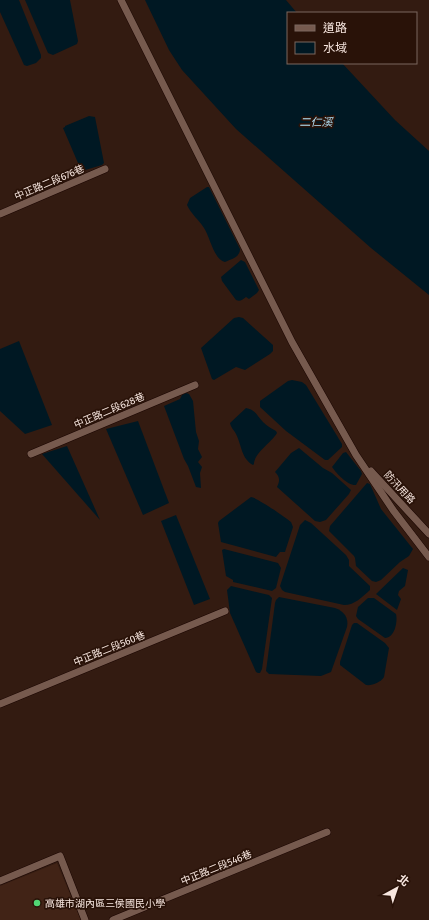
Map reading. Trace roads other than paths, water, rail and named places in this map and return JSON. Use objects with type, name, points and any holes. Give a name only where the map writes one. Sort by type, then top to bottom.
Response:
[{"type":"street","points":[[121,0],[292,342],[356,455],[393,510],[429,557]]},
{"type":"street","name":"中正路二段676巷","points":[[0,214],[105,169]]},
{"type":"street","name":"中正路二段628巷","points":[[31,454],[196,385]]},
{"type":"street","name":"防汛用路","points":[[356,455],[429,534]]},
{"type":"street","name":"中正路二段560巷","points":[[0,704],[225,611]]},
{"type":"street","name":"中正路二段546巷","points":[[113,920],[327,832]]},
{"type":"street","points":[[0,881],[60,856],[85,920]]},
{"type":"water","points":[[0,0],[19,0],[41,55],[41,58],[36,63],[27,66],[24,65],[0,12]]},
{"type":"water","points":[[25,0],[70,0],[78,41],[77,44],[53,55],[48,53]]},
{"type":"water","name":"二仁溪","points":[[145,0],[286,0],[296,12],[287,12],[287,64],[343,64],[395,120],[429,151],[429,295],[371,248],[236,129],[182,70],[169,50]]},
{"type":"water","points":[[89,116],[95,117],[104,163],[82,171],[63,128]]},
{"type":"water","points":[[209,187],[240,249],[237,256],[225,262],[215,253],[204,228],[187,205],[190,198]]},
{"type":"water","points":[[241,260],[245,262],[259,290],[249,299],[246,297],[239,301],[236,300],[222,281],[221,277]]},
{"type":"water","points":[[234,318],[243,318],[273,345],[273,351],[245,370],[236,367],[214,380],[212,379],[201,348]]},
{"type":"water","points":[[19,341],[52,425],[25,434],[0,411],[0,349]]},
{"type":"water","points":[[292,380],[302,382],[306,385],[342,444],[342,447],[328,460],[325,460],[286,431],[260,407],[260,401],[288,381]]},
{"type":"water","points":[[186,393],[189,394],[193,401],[196,432],[199,441],[198,449],[202,457],[198,462],[202,467],[200,473],[201,488],[196,487],[164,406],[180,399],[182,395]]},
{"type":"water","points":[[246,408],[254,411],[277,433],[257,456],[253,465],[246,459],[238,438],[230,423]]},
{"type":"water","points":[[138,421],[169,503],[143,515],[106,429]]},
{"type":"water","points":[[67,446],[100,520],[42,454]]},
{"type":"water","points":[[299,448],[323,468],[332,473],[351,490],[326,520],[320,522],[315,521],[277,487],[279,479],[275,472],[291,453]]},
{"type":"water","points":[[346,452],[362,474],[356,485],[346,482],[332,467],[343,453]]},
{"type":"water","points":[[367,483],[370,484],[381,509],[413,549],[409,556],[400,562],[381,580],[376,582],[372,581],[356,566],[354,556],[329,531],[330,526]]},
{"type":"water","points":[[251,497],[291,522],[293,527],[285,552],[280,552],[276,557],[221,542],[219,521]]},
{"type":"water","points":[[176,515],[210,599],[194,605],[161,521]]},
{"type":"water","points":[[305,520],[311,523],[346,555],[349,560],[349,566],[370,586],[370,590],[352,604],[344,605],[285,592],[282,590],[280,586],[300,525]]},
{"type":"water","points":[[224,549],[278,563],[281,568],[276,588],[272,591],[233,582],[233,580],[226,576],[222,550]]},
{"type":"water","points":[[403,568],[408,570],[405,586],[399,591],[398,595],[401,599],[397,610],[376,594]]},
{"type":"water","points":[[231,586],[269,595],[272,598],[262,669],[260,673],[256,672],[230,613],[227,590]]},
{"type":"water","points":[[279,597],[335,608],[345,615],[347,627],[331,672],[321,676],[269,674],[266,671],[275,603]]},
{"type":"water","points":[[368,598],[374,598],[396,614],[395,629],[391,636],[385,638],[356,616],[358,607]]},
{"type":"water","points":[[357,623],[385,643],[389,648],[384,677],[379,682],[374,684],[366,685],[340,665],[352,625]]},
{"type":"place","name":"高雄市湖內區三侯國民小學","points":[[37,903]]}]
